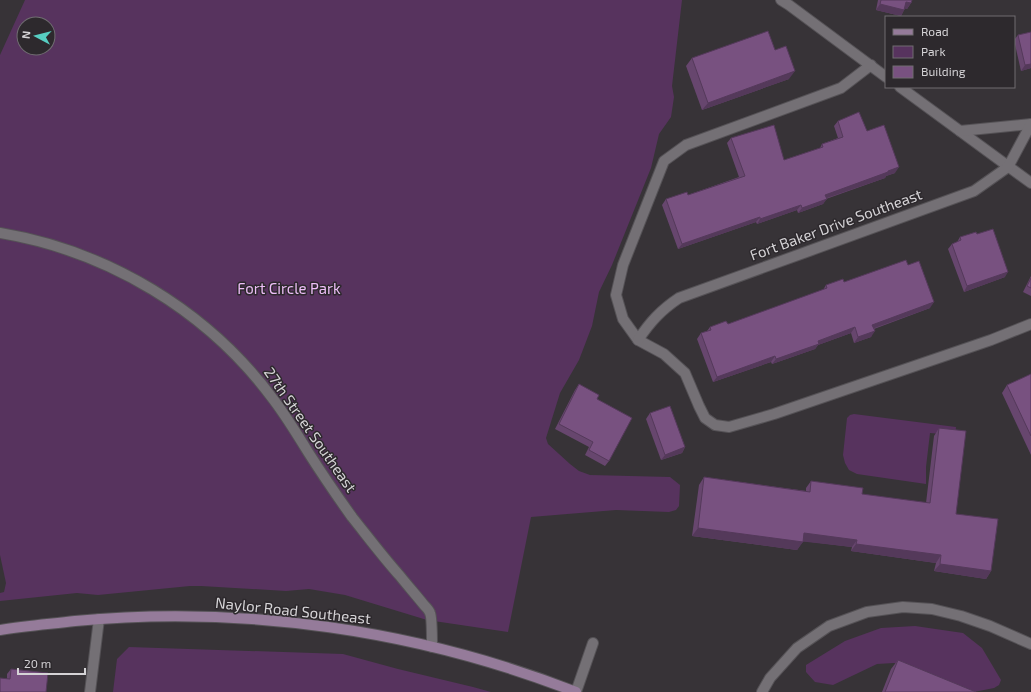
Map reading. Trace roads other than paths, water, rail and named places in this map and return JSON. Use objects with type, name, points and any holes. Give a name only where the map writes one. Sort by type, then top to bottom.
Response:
[{"type":"street","points":[[785,2],[885,76]]},
{"type":"street","points":[[871,66],[841,88],[686,145],[664,161],[623,264],[616,295],[622,319],[638,340],[664,354],[685,373],[705,418],[715,425],[729,427],[774,414],[991,340],[1031,324]]},
{"type":"street","points":[[901,88],[1031,183]]},
{"type":"street","name":"Fort Baker Drive Southeast","points":[[638,340],[656,316],[679,298],[810,252],[974,191],[1008,167],[1031,124]]},
{"type":"street","name":"Fort Baker Drive Southeast","points":[[960,131],[1031,124]]},
{"type":"street","name":"27th Street Southeast","points":[[0,233],[43,242],[72,251],[93,259],[126,275],[171,301],[200,322],[226,346],[251,371],[273,399],[351,515],[382,556],[430,613],[432,647]]},
{"type":"street","points":[[762,692],[770,678],[797,648],[829,626],[867,612],[903,607],[932,609],[961,616],[990,626],[1031,644]]},
{"type":"street","name":"Naylor Road Southeast","points":[[0,630],[31,625],[126,617],[196,617],[311,625],[432,647],[524,673],[576,692]]},
{"type":"street","points":[[90,692],[99,619]]},
{"type":"street","points":[[576,692],[593,643]]},
{"type":"park label","name":"Fort Circle Park","points":[[289,289]]}]
